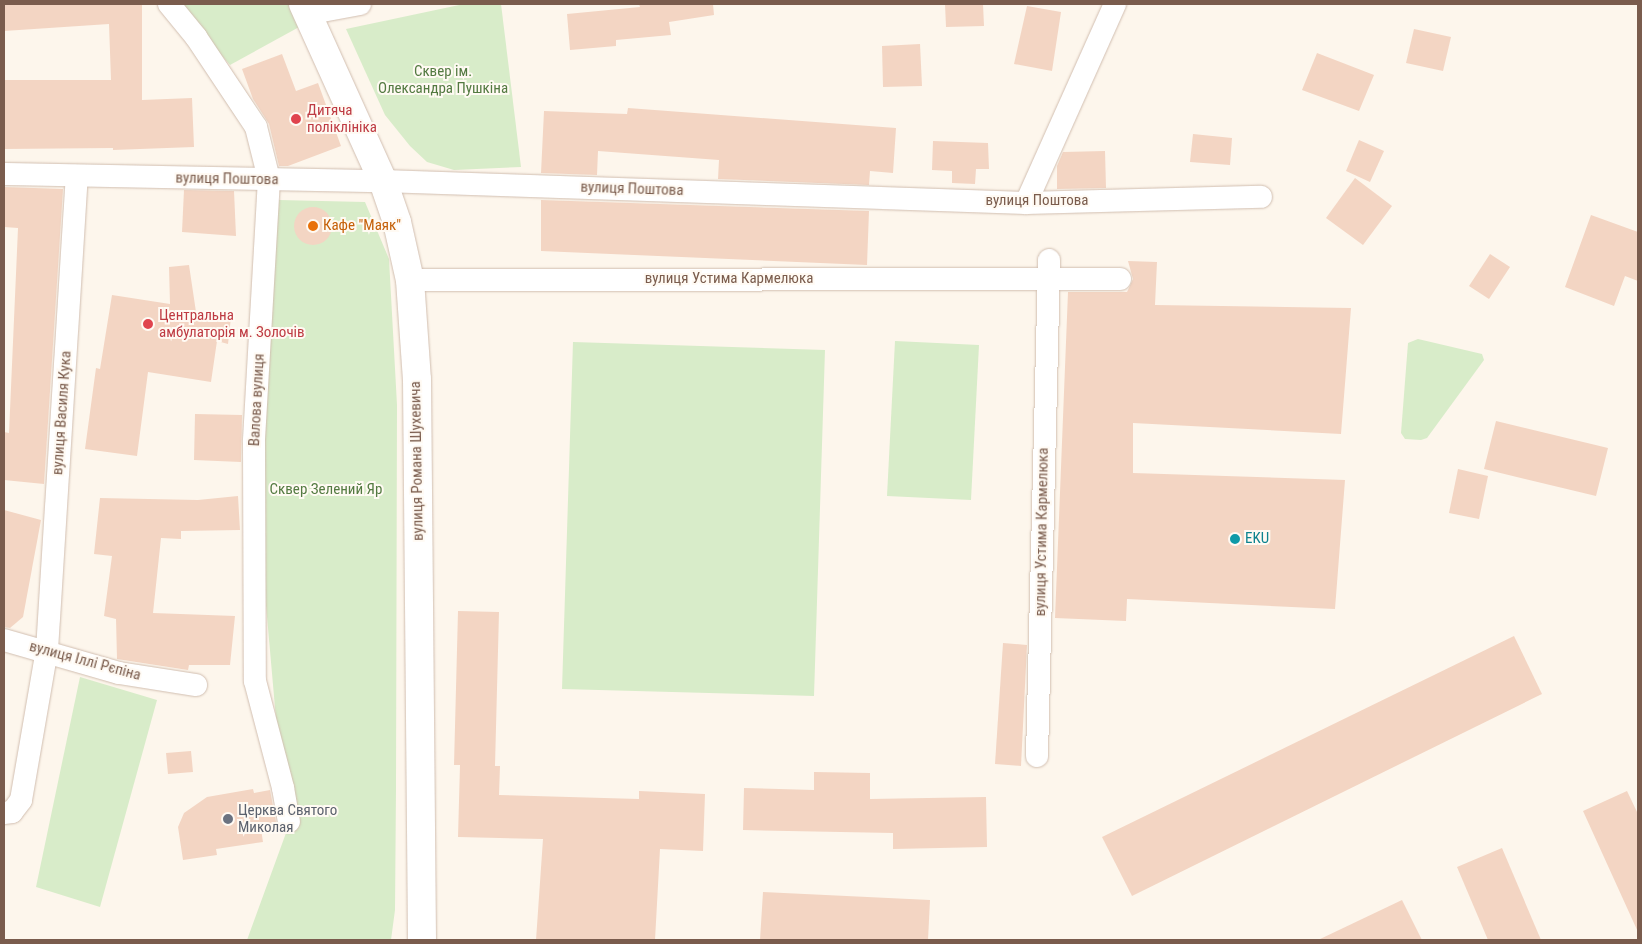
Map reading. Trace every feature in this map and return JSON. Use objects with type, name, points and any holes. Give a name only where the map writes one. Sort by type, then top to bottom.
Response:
[{"type":"street","name":"Валова вулиця","points":[[170,4],[196,37],[256,127],[269,179],[254,442],[255,681],[284,788],[288,821]]},
{"type":"street","points":[[304,9],[360,4]]},
{"type":"street","points":[[1026,203],[1115,4]]},
{"type":"street","name":"вулиця Романа Шухевича","points":[[304,9],[384,181],[397,222],[410,280],[416,379],[422,940]]},
{"type":"street","name":"вулиця Поштова","points":[[4,174],[384,181],[1026,203],[1261,197]]},
{"type":"street","name":"вулиця Василя Кука","points":[[4,813],[12,812],[21,800],[47,650],[77,176]]},
{"type":"street","name":"вулиця Устима Кармелюка","points":[[1037,756],[1048,269]]},
{"type":"street","name":"вулиця Устима Кармелюка","points":[[410,280],[1048,269],[1120,279]]},
{"type":"street","name":"вулиця Іллі Рєпіна","points":[[4,640],[47,650],[119,673],[196,685]]},
{"type":"green space","points":[[176,4],[294,4],[301,26],[230,65]]},
{"type":"green space","name":"Сквер ім. Олександра Пушкіна","points":[[464,4],[501,4],[521,167],[454,170],[427,162],[410,146],[385,115],[346,29]]},
{"type":"green space","name":"Сквер Зелений Яр","points":[[279,200],[365,202],[389,259],[397,405],[395,910],[391,940],[247,940],[286,833],[256,491]]},
{"type":"green space","points":[[1418,339],[1482,354],[1484,360],[1427,438],[1421,440],[1405,439],[1401,433],[1408,343]]},
{"type":"green space","points":[[895,341],[979,345],[971,500],[887,496]]},
{"type":"green space","points":[[573,342],[825,350],[814,696],[562,689]]},
{"type":"green space","points":[[80,677],[157,700],[100,907],[36,887]]},
{"type":"building","points":[[4,4],[142,4],[142,100],[192,98],[194,147],[113,150],[113,148],[4,149],[4,80],[111,80],[109,24],[4,31]]},
{"type":"building","points":[[639,4],[713,4],[714,15],[669,22],[671,35],[616,40],[616,46],[570,50],[567,14],[640,7]]},
{"type":"building","points":[[945,4],[983,4],[984,26],[946,27]]},
{"type":"building","points":[[1027,6],[1061,12],[1052,71],[1014,64]]},
{"type":"building","points":[[1414,29],[1451,37],[1443,71],[1406,63]]},
{"type":"building","points":[[920,44],[922,86],[883,87],[882,46]]},
{"type":"building","points":[[1317,53],[1374,75],[1359,111],[1302,90]]},
{"type":"building","name":"Дитяча поліклініка","points":[[282,54],[296,91],[318,83],[341,146],[288,166],[279,166],[269,124],[253,99],[242,69]]},
{"type":"building","points":[[628,108],[896,128],[893,173],[870,171],[869,185],[718,179],[719,160],[598,151],[597,175],[541,173],[544,111],[627,114]]},
{"type":"building","points":[[1193,134],[1232,138],[1230,165],[1190,162]]},
{"type":"building","points":[[1359,140],[1384,151],[1370,182],[1346,171]]},
{"type":"building","points":[[933,141],[988,143],[989,169],[976,169],[975,184],[952,183],[952,171],[932,170]]},
{"type":"building","points":[[1105,151],[1106,188],[1057,189],[1057,166],[1063,152]]},
{"type":"building","points":[[1355,178],[1392,206],[1363,245],[1326,218]]},
{"type":"building","points":[[4,187],[63,189],[44,484],[4,480],[4,432],[9,433],[18,228],[4,227]]},
{"type":"building","points":[[184,190],[234,191],[236,236],[182,232]]},
{"type":"building","points":[[541,200],[869,211],[867,265],[541,251]]},
{"type":"building","name":"Кафе \"Маяк\"","points":[[313,207],[327,212],[332,226],[327,240],[313,245],[299,240],[294,226],[299,212]]},
{"type":"building","points":[[1591,215],[1638,232],[1638,281],[1625,276],[1614,306],[1565,287]]},
{"type":"building","points":[[1490,254],[1510,267],[1489,299],[1469,286]]},
{"type":"building","points":[[1128,261],[1157,262],[1155,305],[1351,308],[1341,434],[1133,423],[1133,473],[1345,480],[1335,609],[1127,599],[1126,621],[1055,618],[1068,292],[1127,292],[1133,279]]},
{"type":"building","points":[[189,265],[196,312],[231,317],[228,344],[217,341],[211,382],[148,372],[137,456],[85,449],[96,368],[100,369],[112,295],[170,304],[169,267]]},
{"type":"building","points":[[195,414],[242,415],[241,462],[194,460]]},
{"type":"building","points":[[1496,421],[1608,448],[1596,496],[1484,469]]},
{"type":"building","points":[[1458,469],[1488,476],[1479,519],[1449,513]]},
{"type":"building","points":[[238,496],[240,530],[181,531],[181,539],[161,538],[153,613],[235,616],[230,665],[189,665],[188,670],[117,659],[116,619],[104,616],[112,556],[94,554],[100,498],[198,500]]},
{"type":"building","points":[[4,510],[41,520],[23,617],[10,628],[4,627]]},
{"type":"building","points":[[458,611],[499,612],[495,766],[500,766],[499,795],[639,799],[639,791],[705,794],[703,851],[660,849],[655,940],[536,940],[543,839],[458,837],[460,765],[454,765]]},
{"type":"building","points":[[1514,636],[1542,694],[1132,896],[1102,837]]},
{"type":"building","points":[[1003,643],[1027,645],[1021,766],[995,764]]},
{"type":"building","points":[[191,751],[193,772],[168,774],[166,753]]},
{"type":"building","points":[[814,772],[870,773],[870,799],[986,797],[987,847],[893,849],[893,833],[743,830],[744,788],[814,790]]},
{"type":"building","name":"Церква Святого Миколая","points":[[253,789],[254,793],[270,790],[276,826],[261,829],[263,842],[216,849],[217,855],[183,860],[178,827],[184,813],[207,797]]},
{"type":"building","points":[[1627,791],[1638,814],[1638,932],[1583,811]]},
{"type":"building","points":[[1502,848],[1541,940],[1488,940],[1457,867]]},
{"type":"building","points":[[763,892],[930,900],[928,940],[760,940]]},
{"type":"building","points":[[1402,900],[1422,940],[1318,940]]},
{"type":"place","name":"Дитяча поліклініка","points":[[296,119]]},
{"type":"place","name":"Кафе \"Маяк\"","points":[[313,226]]},
{"type":"place","name":"Центральна амбулаторія м. Золочів","points":[[148,324]]},
{"type":"place","name":"EKU","points":[[1235,539]]},
{"type":"place","name":"Церква Святого Миколая","points":[[228,819]]}]
